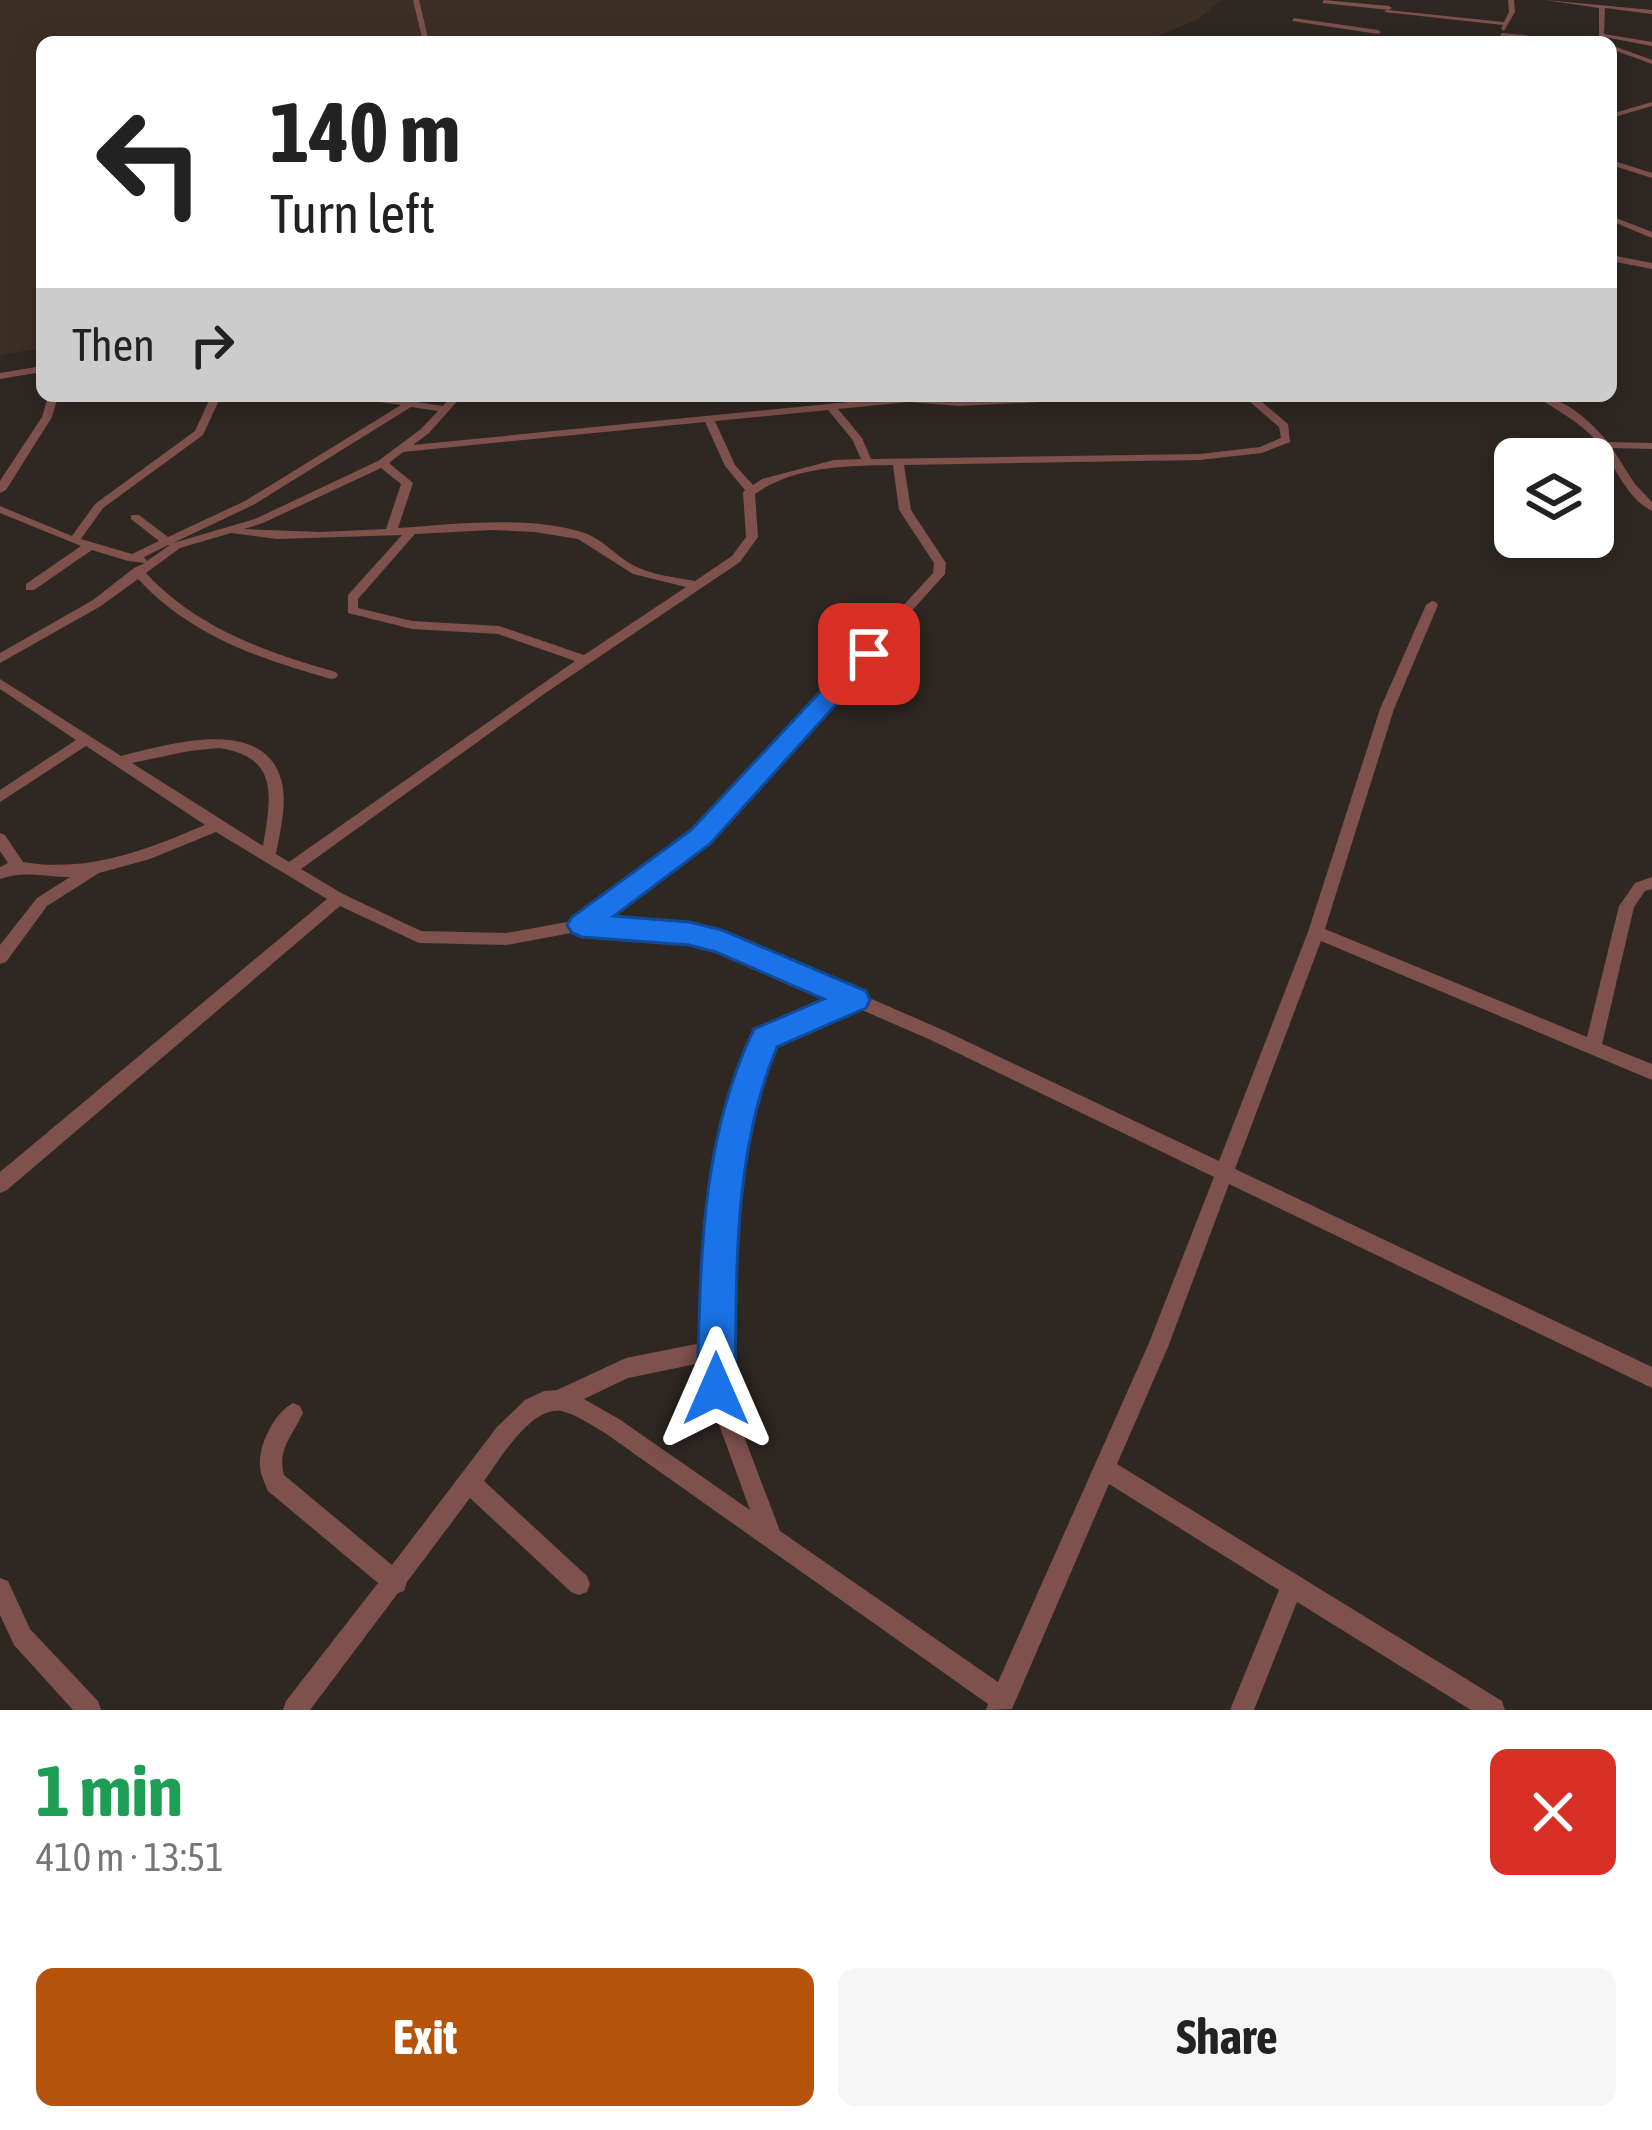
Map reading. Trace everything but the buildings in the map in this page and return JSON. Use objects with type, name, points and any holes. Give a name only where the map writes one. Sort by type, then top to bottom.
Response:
[{"type":"street","points":[[416,0],[425,36]]},
{"type":"street","points":[[1501,36],[1512,12],[1510,0]]},
{"type":"street","points":[[1548,0],[1652,12]]},
{"type":"street","points":[[1324,2],[1503,23]]},
{"type":"street","points":[[1376,36],[1390,7]]},
{"type":"street","points":[[1602,8],[1598,33],[1613,36]]},
{"type":"street","points":[[1294,20],[1378,32]]},
{"type":"street","points":[[1617,37],[1652,44]]},
{"type":"street","points":[[1617,49],[1652,62]]},
{"type":"street","points":[[1617,114],[1652,104]]},
{"type":"street","points":[[1617,165],[1652,176]]},
{"type":"street","points":[[1626,224],[1639,219]]},
{"type":"street","points":[[1617,220],[1652,235]]},
{"type":"street","points":[[1617,259],[1652,266]]},
{"type":"street","points":[[0,376],[36,370]]},
{"type":"street","points":[[0,490],[47,417],[51,402]]},
{"type":"street","points":[[74,541],[99,506],[199,433],[213,402]]},
{"type":"street","points":[[387,402],[445,409]]},
{"type":"street","points":[[135,565],[314,498],[382,463],[408,446],[451,402]]},
{"type":"street","points":[[376,426],[408,446],[878,402]]},
{"type":"street","points":[[751,490],[814,467],[867,462],[1144,460],[1222,456],[1277,447],[1286,440],[1285,426],[1256,402]]},
{"type":"street","points":[[1551,402],[1575,416],[1597,438]]},
{"type":"street","points":[[0,659],[98,603],[135,565],[168,542],[249,503],[407,406]]},
{"type":"street","points":[[831,407],[861,443],[867,462]]},
{"type":"street","points":[[708,418],[737,479],[751,490]]},
{"type":"street","points":[[1614,445],[1652,446]]},
{"type":"street","points":[[1614,462],[1652,508]]},
{"type":"street","points":[[382,463],[406,483],[391,532]]},
{"type":"street","points":[[582,925],[700,837],[939,574],[940,563],[905,510],[898,464]]},
{"type":"street","points":[[291,868],[699,586],[749,544],[751,490]]},
{"type":"street","points":[[0,509],[135,565],[153,590],[237,644],[331,675]]},
{"type":"street","points":[[135,517],[168,542]]},
{"type":"street","points":[[228,531],[300,537],[411,531],[574,534],[603,545],[624,564],[699,586]]},
{"type":"street","points":[[411,531],[352,598],[352,610],[412,625],[500,630],[586,660]]},
{"type":"street","points":[[30,587],[89,546]]},
{"type":"street","points":[[560,1399],[612,1426],[1000,1705],[1106,1470],[1316,932],[1380,730],[1432,605]]},
{"type":"street","points":[[0,683],[217,826],[338,898],[419,938],[506,939],[582,925],[689,933],[722,941],[1223,1172],[1652,1378]]},
{"type":"street","points":[[0,797],[84,741]]},
{"type":"street","points":[[120,761],[218,744],[262,754],[272,766],[279,803],[269,854]]},
{"type":"street","points":[[0,873],[17,866],[36,871],[101,866],[147,855],[217,826]]},
{"type":"street","points":[[0,839],[17,866]]},
{"type":"street","points":[[0,957],[42,902],[101,866]]},
{"type":"street","points":[[1593,1046],[1627,906],[1640,886],[1652,883]]},
{"type":"street","points":[[0,1184],[338,898]]},
{"type":"street","points":[[1316,932],[1652,1072]]},
{"type":"street","points":[[773,1539],[716,1389],[730,1138],[760,1046],[773,1033],[855,1000]]},
{"type":"street","points":[[295,1710],[528,1407],[539,1400],[560,1399],[626,1368],[716,1350]]},
{"type":"street","points":[[293,1413],[271,1450],[269,1472],[276,1484],[396,1582]]},
{"type":"street","points":[[1106,1470],[1493,1710]]},
{"type":"street","points":[[470,1483],[579,1584]]},
{"type":"street","points":[[1242,1710],[1292,1584]]},
{"type":"street","points":[[3,1607],[22,1637],[89,1710]]},
{"type":"shaded area","points":[[0,0],[1221,0],[1197,20],[1157,36],[36,36],[36,349],[0,355]]},
{"type":"route","points":[[716,1389],[719,1256],[730,1138],[741,1094],[765,1038],[855,1000],[722,941],[689,933],[582,925],[700,837],[869,654]]}]
